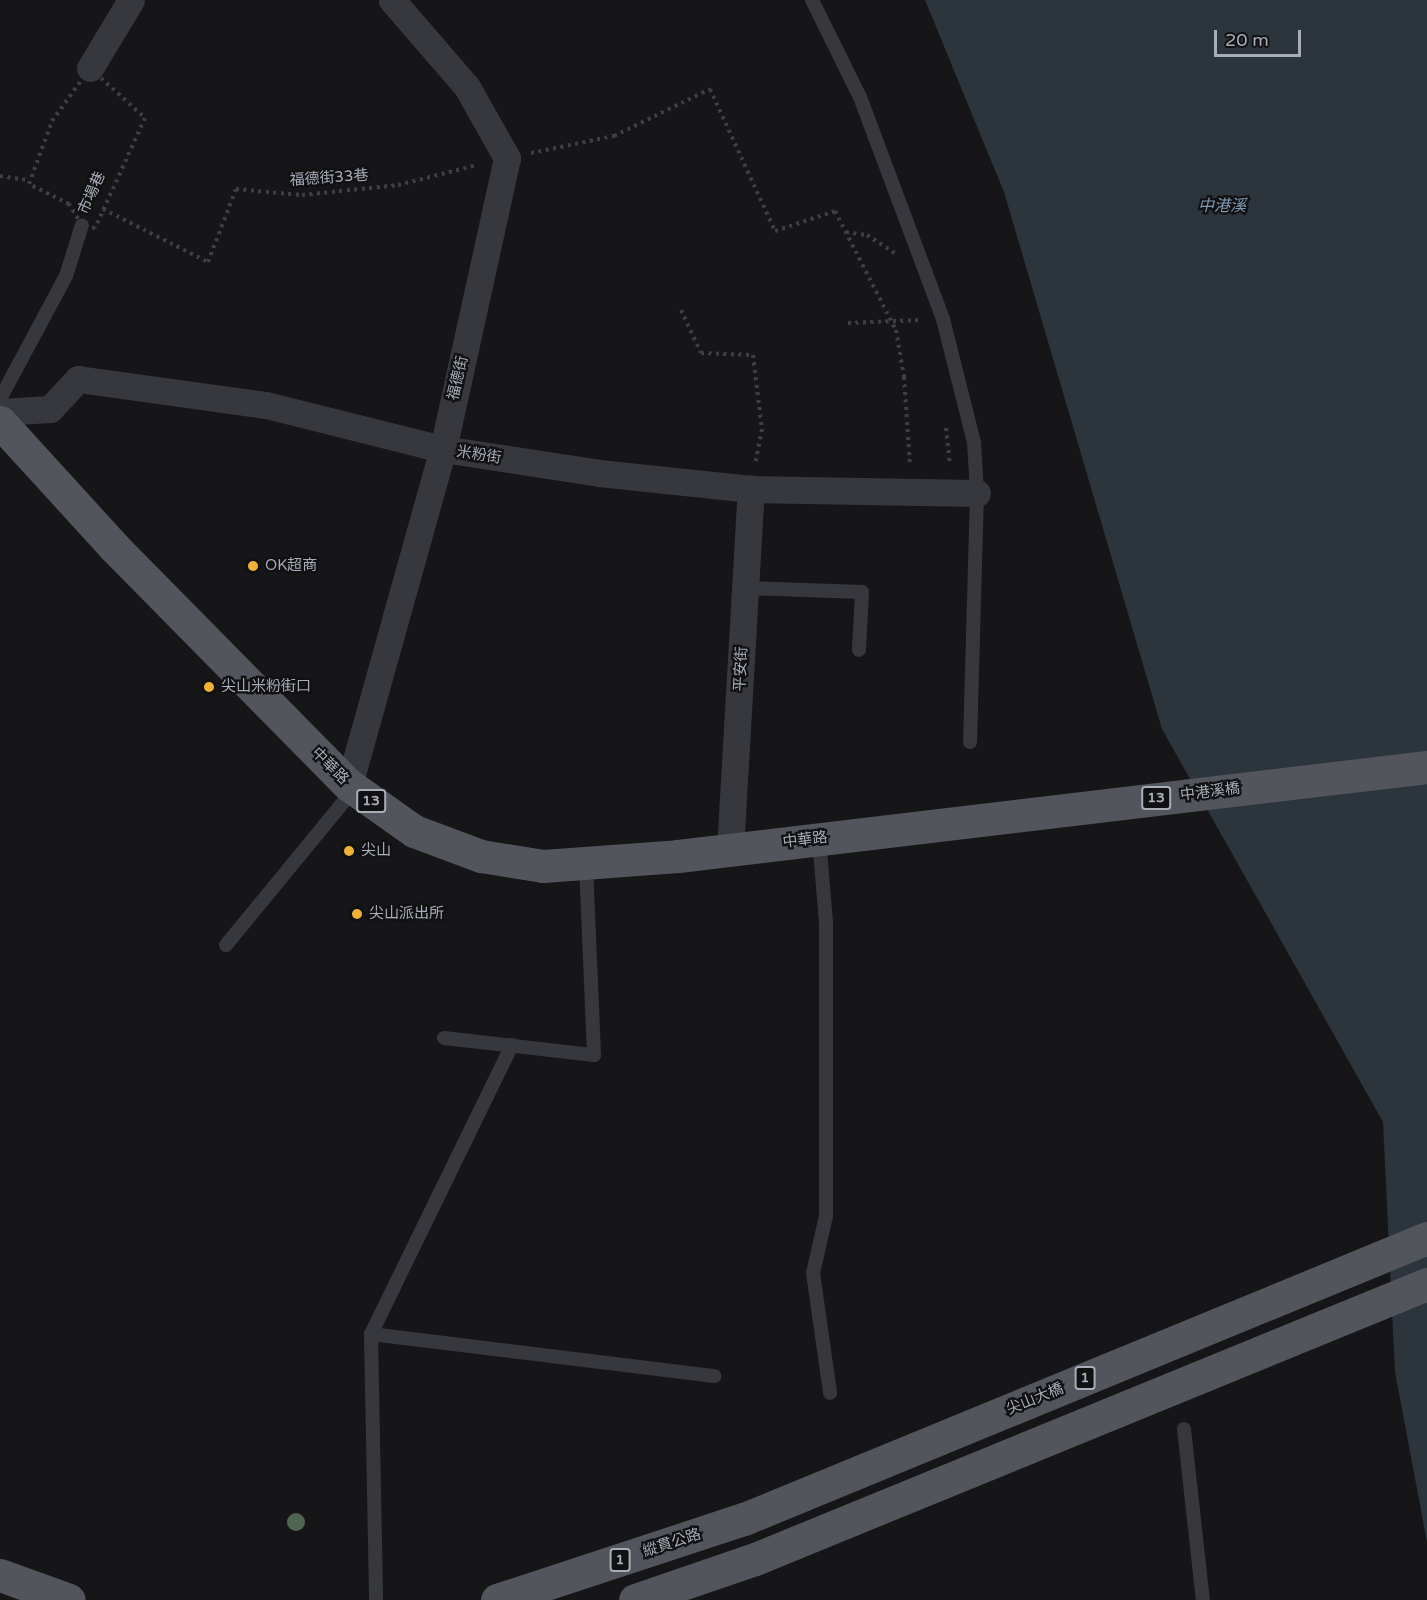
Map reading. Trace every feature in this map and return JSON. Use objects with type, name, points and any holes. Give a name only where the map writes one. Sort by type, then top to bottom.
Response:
[{"type":"main road","name":"中華路","points":[[0,422],[122,555],[349,785],[414,831],[481,856],[543,866],[730,850],[885,830]]},
{"type":"main road","name":"中港溪橋","points":[[885,830],[1427,767]]},
{"type":"main road","name":"尖山大橋","points":[[734,1522],[1427,1238]]},
{"type":"main road","points":[[635,1600],[679,1593],[746,1562],[1427,1284]]},
{"type":"main road","points":[[734,1522],[746,1562]]},
{"type":"main road","name":"縱貫公路","points":[[497,1600],[734,1522]]},
{"type":"main road","points":[[0,1575],[69,1600]]},
{"type":"street","points":[[90,68],[131,0]]},
{"type":"street","points":[[392,0],[467,87],[507,158]]},
{"type":"street","name":"福德街","points":[[349,785],[442,449],[507,158]]},
{"type":"street","name":"米粉街","points":[[0,412],[50,409],[78,379],[266,405],[442,449],[599,473],[751,489],[977,493]]},
{"type":"street","name":"平安街","points":[[730,850],[751,489]]},
{"type":"lane","points":[[812,0],[860,97],[946,327],[974,442],[977,493],[970,742]]},
{"type":"lane","name":"市場巷","points":[[0,399],[66,276],[82,225]]},
{"type":"lane","points":[[745,588],[862,592],[859,650]]},
{"type":"lane","points":[[226,945],[345,800],[349,785]]},
{"type":"lane","points":[[819,839],[826,923],[826,1216],[813,1272],[830,1393]]},
{"type":"lane","points":[[444,1038],[594,1055],[586,863]]},
{"type":"lane","points":[[376,1600],[371,1334],[512,1045]]},
{"type":"lane","points":[[371,1334],[714,1376]]},
{"type":"lane","points":[[1184,1429],[1203,1600]]},
{"type":"path","points":[[82,225],[69,204],[28,184],[52,121],[90,68]]},
{"type":"path","name":"市場巷","points":[[82,225],[95,228],[145,118],[90,68]]},
{"type":"path","points":[[507,158],[614,136],[710,89],[775,231],[835,211],[892,321],[904,377],[911,492]]},
{"type":"path","name":"福德街33巷","points":[[103,209],[208,262],[236,189],[302,195],[398,185],[507,158]]},
{"type":"path","points":[[0,176],[30,180]]},
{"type":"path","points":[[846,232],[867,235],[899,255]]},
{"type":"path","points":[[848,322],[925,320],[920,309]]},
{"type":"path","points":[[681,310],[701,353],[753,355],[762,429],[751,489]]},
{"type":"water","name":"中港溪","points":[[925,0],[1427,0],[1427,1542],[1395,1372],[1383,1122],[1162,729],[1004,192]]},
{"type":"place","name":"OK超商","points":[[253,566]]},
{"type":"place","name":"尖山米粉街口","points":[[209,687]]},
{"type":"place","name":"尖山","points":[[349,851]]},
{"type":"place","name":"尖山派出所","points":[[357,914]]}]
